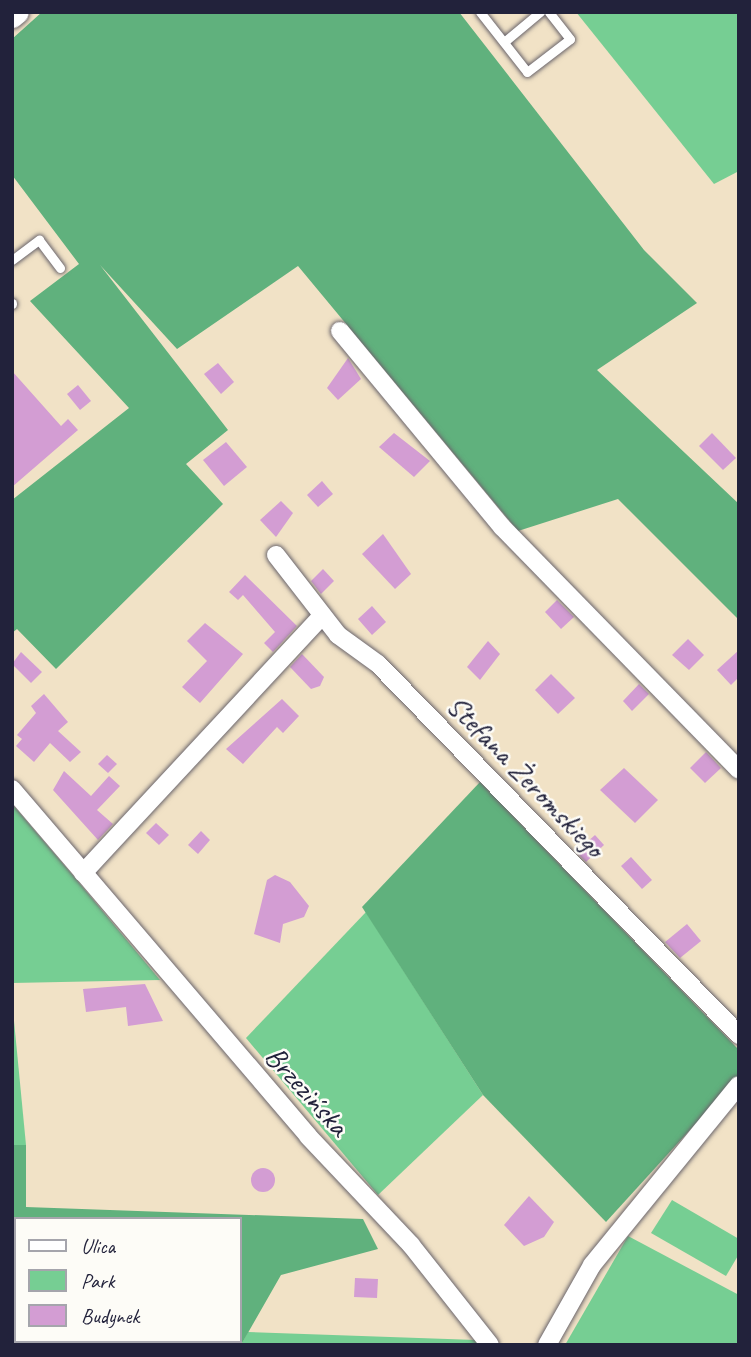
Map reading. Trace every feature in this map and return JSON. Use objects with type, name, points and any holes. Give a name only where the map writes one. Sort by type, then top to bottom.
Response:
[{"type":"main road","points":[[12,16],[17,12]]},
{"type":"street","points":[[340,331],[502,527],[739,770]]},
{"type":"street","name":"Stefana Żeromskiego","points":[[276,555],[321,617],[378,664],[739,1035]]},
{"type":"street","points":[[83,873],[321,617]]},
{"type":"street","name":"Brzezińska","points":[[12,789],[308,1136],[411,1245],[490,1345]]},
{"type":"street","points":[[547,1345],[592,1265],[739,1085]]},
{"type":"lane","points":[[480,12],[527,72],[570,39],[549,12]]},
{"type":"lane","points":[[504,42],[540,12]]},
{"type":"lane","points":[[12,260],[39,240],[60,268]]},
{"type":"green space","points":[[42,12],[459,12],[644,250],[697,303],[597,370],[739,504],[739,620],[618,499],[518,531],[298,266],[177,349],[100,265],[228,430],[186,464],[223,504],[56,669],[17,629],[12,633],[12,500],[129,408],[30,301],[79,264],[12,175],[12,39]]},
{"type":"green space","points":[[576,12],[739,12],[739,171],[714,184]]},
{"type":"green space","points":[[480,782],[739,1050],[739,1076],[606,1222],[483,1095],[362,907]]},
{"type":"green space","points":[[12,804],[70,872],[160,980],[12,983]]},
{"type":"green space","points":[[366,912],[483,1095],[378,1195],[246,1038]]},
{"type":"green space","points":[[12,1000],[26,1145],[12,1145]]},
{"type":"green space","points":[[12,1145],[26,1145],[26,1207],[363,1219],[378,1249],[281,1275],[241,1345],[12,1345]]},
{"type":"green space","points":[[672,1200],[739,1239],[739,1254],[726,1276],[651,1233]]},
{"type":"green space","points":[[628,1236],[739,1295],[739,1345],[565,1345]]},
{"type":"green space","points":[[248,1332],[476,1340],[480,1345],[241,1345]]},
{"type":"building","points":[[348,358],[361,379],[338,400],[327,388]]},
{"type":"building","points":[[218,363],[234,382],[221,394],[204,374]]},
{"type":"building","points":[[12,371],[61,426],[68,419],[78,430],[12,487]]},
{"type":"building","points":[[78,385],[91,401],[80,410],[67,394]]},
{"type":"building","points":[[394,433],[430,461],[414,477],[379,447]]},
{"type":"building","points":[[712,433],[736,458],[723,470],[699,446]]},
{"type":"building","points":[[226,442],[247,467],[224,486],[203,460]]},
{"type":"building","points":[[322,481],[333,494],[318,507],[307,495]]},
{"type":"building","points":[[281,501],[293,513],[276,537],[260,520]]},
{"type":"building","points":[[383,534],[411,574],[395,589],[362,554]]},
{"type":"building","points":[[323,569],[334,581],[321,594],[311,581]]},
{"type":"building","points":[[245,575],[297,626],[273,652],[264,643],[275,632],[243,595],[238,600],[229,592]]},
{"type":"building","points":[[557,600],[574,617],[561,629],[545,612]]},
{"type":"building","points":[[372,606],[386,622],[372,635],[358,619]]},
{"type":"building","points":[[205,623],[243,654],[200,703],[182,687],[207,661],[187,641]]},
{"type":"building","points":[[688,639],[704,655],[689,670],[672,655]]},
{"type":"building","points":[[488,641],[500,654],[480,680],[467,667]]},
{"type":"building","points":[[739,650],[739,677],[731,685],[717,670]]},
{"type":"building","points":[[21,652],[42,672],[31,683],[12,664]]},
{"type":"building","points":[[302,654],[324,677],[320,686],[311,689],[290,667]]},
{"type":"building","points":[[551,674],[575,698],[558,714],[535,690]]},
{"type":"building","points":[[639,684],[649,694],[632,711],[623,701]]},
{"type":"building","points":[[44,694],[68,722],[58,731],[81,752],[70,762],[50,743],[34,762],[16,746],[22,739],[17,735],[36,713],[31,706]]},
{"type":"building","points":[[282,699],[299,716],[283,733],[277,727],[243,764],[226,749]]},
{"type":"building","points":[[706,752],[721,768],[705,783],[690,768]]},
{"type":"building","points":[[107,755],[117,764],[108,773],[98,764]]},
{"type":"building","points":[[624,768],[658,800],[635,823],[600,790]]},
{"type":"building","points":[[64,771],[91,796],[109,776],[120,786],[97,810],[113,824],[98,840],[53,790]]},
{"type":"building","points":[[156,823],[169,835],[159,845],[146,833]]},
{"type":"building","points":[[201,831],[210,840],[198,854],[188,845]]},
{"type":"building","points":[[595,835],[604,845],[586,862],[576,852]]},
{"type":"building","points":[[631,857],[652,880],[642,889],[621,866]]},
{"type":"building","points":[[275,875],[290,882],[309,906],[304,917],[283,924],[280,943],[254,934],[267,880]]},
{"type":"building","points":[[687,924],[701,941],[680,958],[665,942]]},
{"type":"building","points":[[145,984],[163,1021],[128,1026],[126,1007],[86,1012],[83,989]]},
{"type":"building","points":[[263,1168],[272,1171],[275,1180],[272,1189],[263,1192],[254,1189],[251,1180],[254,1171]]},
{"type":"building","points":[[529,1196],[554,1222],[544,1237],[524,1246],[504,1225]]},
{"type":"building","points":[[355,1278],[378,1279],[377,1298],[354,1297]]}]
